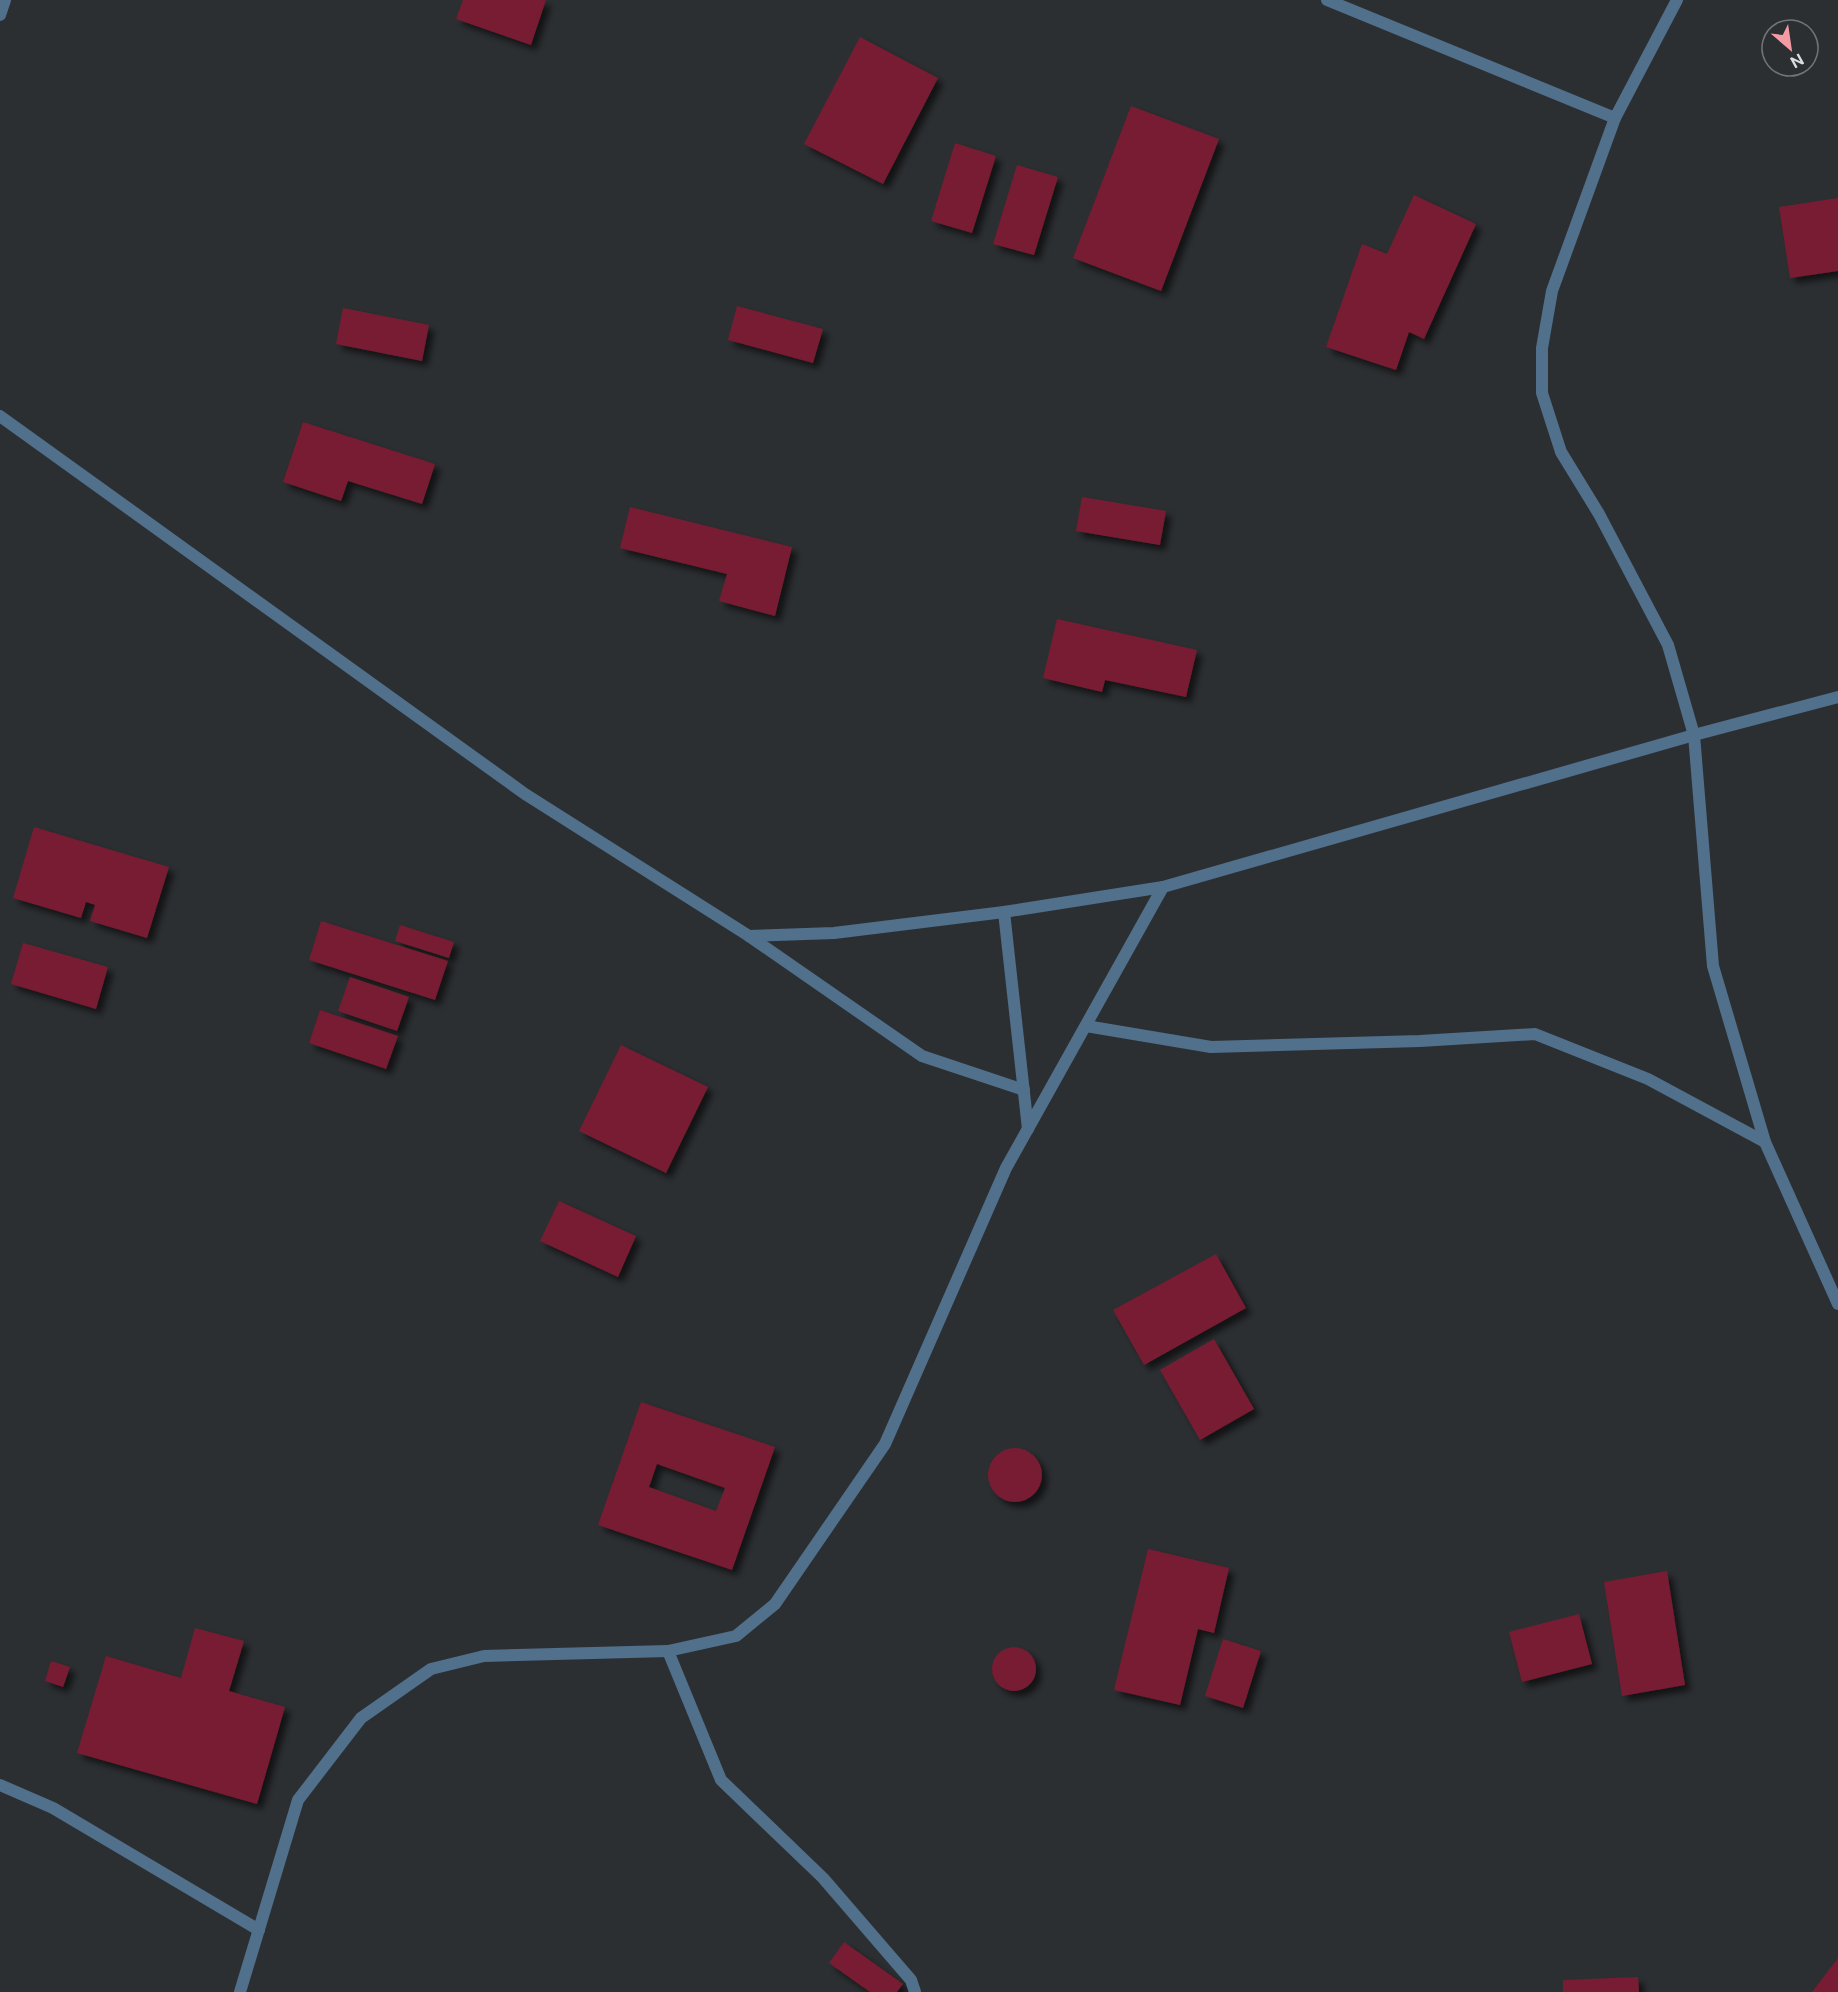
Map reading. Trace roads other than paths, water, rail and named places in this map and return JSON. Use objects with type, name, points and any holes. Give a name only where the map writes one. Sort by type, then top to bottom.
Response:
[{"type":"street","points":[[0,15],[5,0]]},
{"type":"street","points":[[1328,0],[1615,118]]},
{"type":"street","points":[[1677,0],[1615,118],[1552,291],[1542,348],[1542,393],[1561,452],[1599,514],[1668,645],[1694,735],[1713,966],[1765,1142],[1838,1304]]},
{"type":"street","points":[[0,416],[525,794],[749,936],[922,1056],[1024,1090]]},
{"type":"street","points":[[749,936],[834,933],[1004,912],[1163,887],[1694,735],[1838,697]]},
{"type":"street","points":[[240,1992],[298,1800],[361,1718],[431,1669],[484,1656],[668,1651],[736,1636],[775,1604],[885,1444],[1006,1168],[1163,887]]},
{"type":"street","points":[[1004,912],[1028,1129]]},
{"type":"street","points":[[1086,1026],[1211,1047],[1535,1035],[1648,1079],[1765,1142]]},
{"type":"street","points":[[668,1651],[721,1780],[823,1878],[911,1980],[915,1992]]},
{"type":"street","points":[[0,1785],[53,1808],[259,1930]]}]
